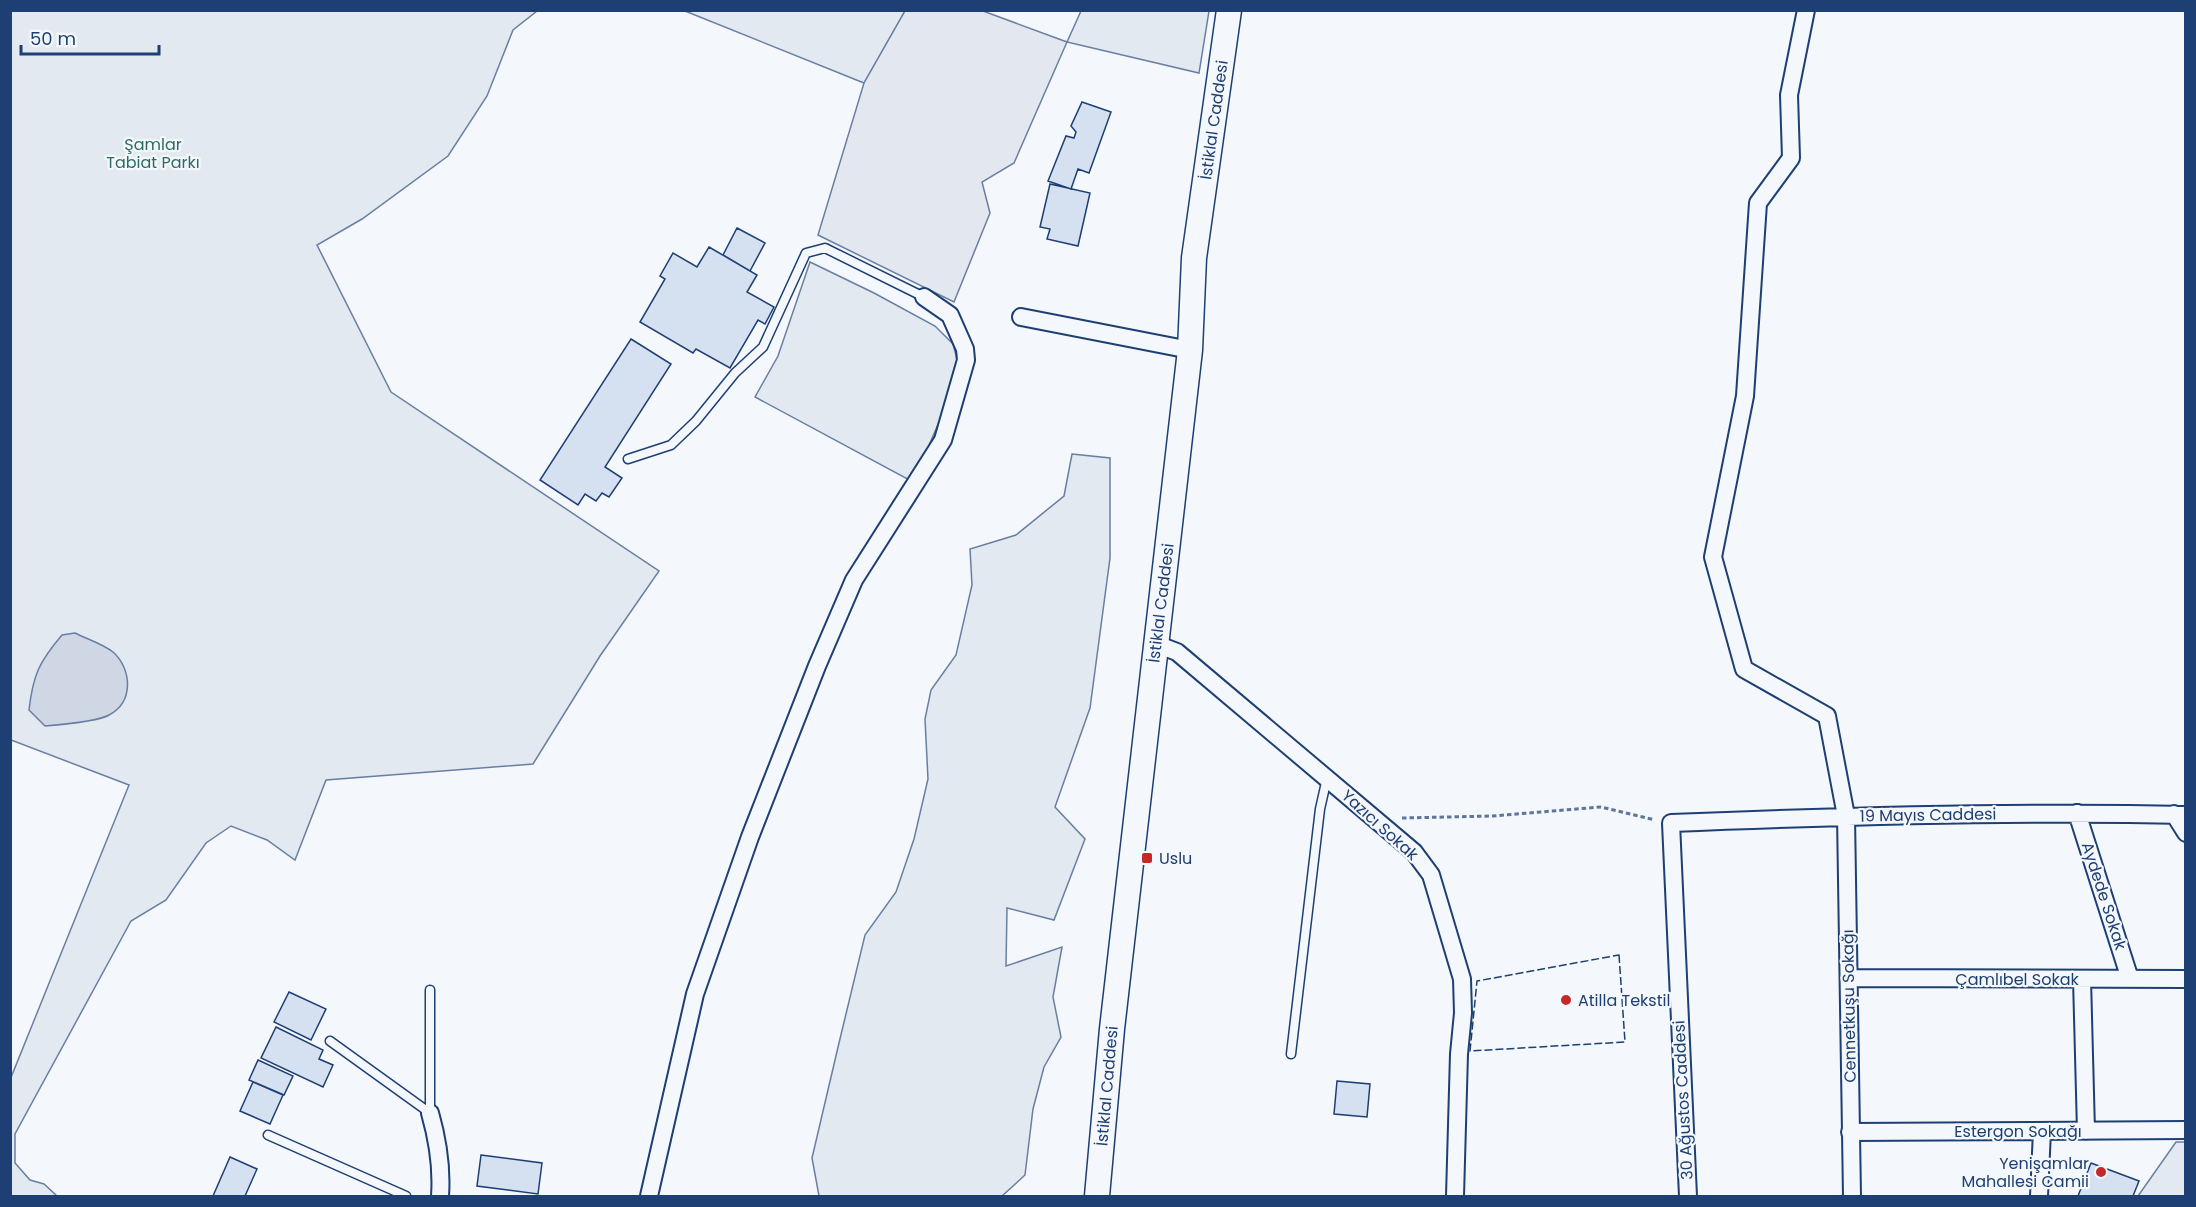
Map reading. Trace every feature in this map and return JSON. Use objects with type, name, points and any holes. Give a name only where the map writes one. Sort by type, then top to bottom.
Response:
[{"type":"main road","name":"İstiklal Caddesi","points":[[1097,1197],[1112,1029],[1190,350],[1194,258],[1229,10]]},
{"type":"street","name":"Cennetkuşu Sokağı","points":[[1806,10],[1789,95],[1791,158],[1758,203],[1745,396],[1713,557],[1744,669],[1827,716],[1846,816],[1852,1197]]},
{"type":"street","points":[[649,1197],[695,994],[750,837],[817,666],[854,580],[943,440],[966,360],[965,349],[950,315],[924,297]]},
{"type":"street","points":[[1021,317],[1190,350]]},
{"type":"street","name":"Yazıcı Sokak","points":[[1156,644],[1177,652],[1414,852],[1431,875],[1462,979],[1463,1013],[1455,1197]]},
{"type":"street","name":"Aydede Sokak","points":[[2077,813],[2130,979]]},
{"type":"street","points":[[2180,814],[2186,832]]},
{"type":"street","name":"19 Mayıs Caddesi","points":[[1671,823],[1846,816],[2180,814]]},
{"type":"street","name":"30 Ağustos Caddesi","points":[[1671,823],[1688,1197]]},
{"type":"street","name":"Çamlıbel Sokak","points":[[1849,978],[2186,979]]},
{"type":"street","points":[[2082,979],[2086,1131]]},
{"type":"street","points":[[430,1113],[437,1138],[442,1176],[440,1197]]},
{"type":"street","name":"Estergon Sokağı","points":[[1850,1132],[2186,1130]]},
{"type":"street","points":[[2039,1197],[2042,1131]]},
{"type":"lane","points":[[628,459],[671,445],[696,421],[735,373],[763,347],[806,253],[825,248],[924,297]]},
{"type":"lane","points":[[1291,1054],[1320,809],[1327,778]]},
{"type":"lane","points":[[430,990],[430,1113]]},
{"type":"lane","points":[[330,1041],[430,1113]]},
{"type":"lane","points":[[268,1135],[406,1197]]},
{"type":"path","points":[[1373,817],[1492,816],[1601,807],[1671,823]]},
{"type":"green space","name":"Şamlar Tabiat Parkı","points":[[11,11],[537,11],[513,30],[487,96],[448,156],[362,219],[317,245],[391,392],[659,571],[600,656],[533,764],[326,780],[295,860],[267,840],[231,826],[206,843],[166,900],[131,921],[15,1134],[15,1163],[30,1180],[44,1184],[57,1196],[11,1196],[10,1080],[129,785],[11,740]]},
{"type":"green space","points":[[685,11],[905,11],[864,83]]},
{"type":"green space","points":[[1081,11],[1209,11],[1199,73],[1067,42]]},
{"type":"green space","points":[[810,262],[935,326],[953,344],[959,367],[943,413],[913,482],[755,397],[778,356]]},
{"type":"green space","points":[[1072,454],[1110,458],[1110,558],[1090,708],[1055,807],[1085,839],[1054,920],[1007,908],[1006,966],[1062,947],[1053,997],[1061,1037],[1044,1067],[1033,1109],[1025,1175],[1002,1196],[819,1196],[812,1158],[865,935],[896,892],[914,839],[928,779],[925,719],[931,690],[956,655],[972,585],[970,549],[1016,535],[1064,496]]},
{"type":"green space","points":[[2176,1142],[2185,1142],[2185,1196],[2138,1196]]},
{"type":"shaded area","points":[[905,11],[983,11],[1067,42],[1014,163],[982,182],[990,213],[954,302],[818,235],[864,83]]},
{"type":"shaded area","points":[[75,633],[105,646],[119,659],[127,676],[126,694],[117,709],[104,717],[45,726],[29,710],[35,678],[48,653],[62,635]]},
{"type":"building","points":[[1082,102],[1111,112],[1089,173],[1078,169],[1071,189],[1048,181],[1066,136],[1074,138],[1076,132],[1071,126]]},
{"type":"building","points":[[1050,184],[1090,193],[1078,246],[1047,239],[1050,229],[1040,227]]},
{"type":"building","points":[[737,228],[765,243],[750,271],[723,255]]},
{"type":"building","points":[[709,247],[757,275],[747,292],[774,307],[765,324],[758,320],[730,368],[696,349],[693,353],[640,322],[665,279],[660,276],[673,253],[697,267]]},
{"type":"building","points":[[631,339],[671,364],[605,467],[622,478],[609,497],[602,493],[596,501],[585,494],[578,505],[540,480]]},
{"type":"building","points":[[289,992],[326,1009],[311,1040],[274,1022]]},
{"type":"building","points":[[276,1027],[323,1050],[319,1059],[333,1065],[323,1087],[261,1058]]},
{"type":"building","points":[[258,1060],[293,1076],[284,1095],[249,1080]]},
{"type":"building","points":[[1337,1081],[1370,1084],[1367,1117],[1334,1114]]},
{"type":"building","points":[[253,1082],[283,1095],[270,1124],[240,1111]]},
{"type":"building","points":[[481,1155],[542,1163],[538,1194],[477,1186]]},
{"type":"building","points":[[230,1157],[257,1169],[245,1196],[213,1196]]},
{"type":"building","name":"Yenişamlar Mahallesi Camii","points":[[2091,1163],[2139,1181],[2133,1196],[2078,1196]]},
{"type":"fence","points":[[1619,955],[1625,1042],[1470,1051],[1477,981],[1619,955]]},
{"type":"place","name":"Uslu","points":[[1147,858]]},
{"type":"place","name":"Atilla Tekstil","points":[[1566,1000]]},
{"type":"place","name":"Yenişamlar Mahallesi Camii","points":[[2101,1172]]}]
